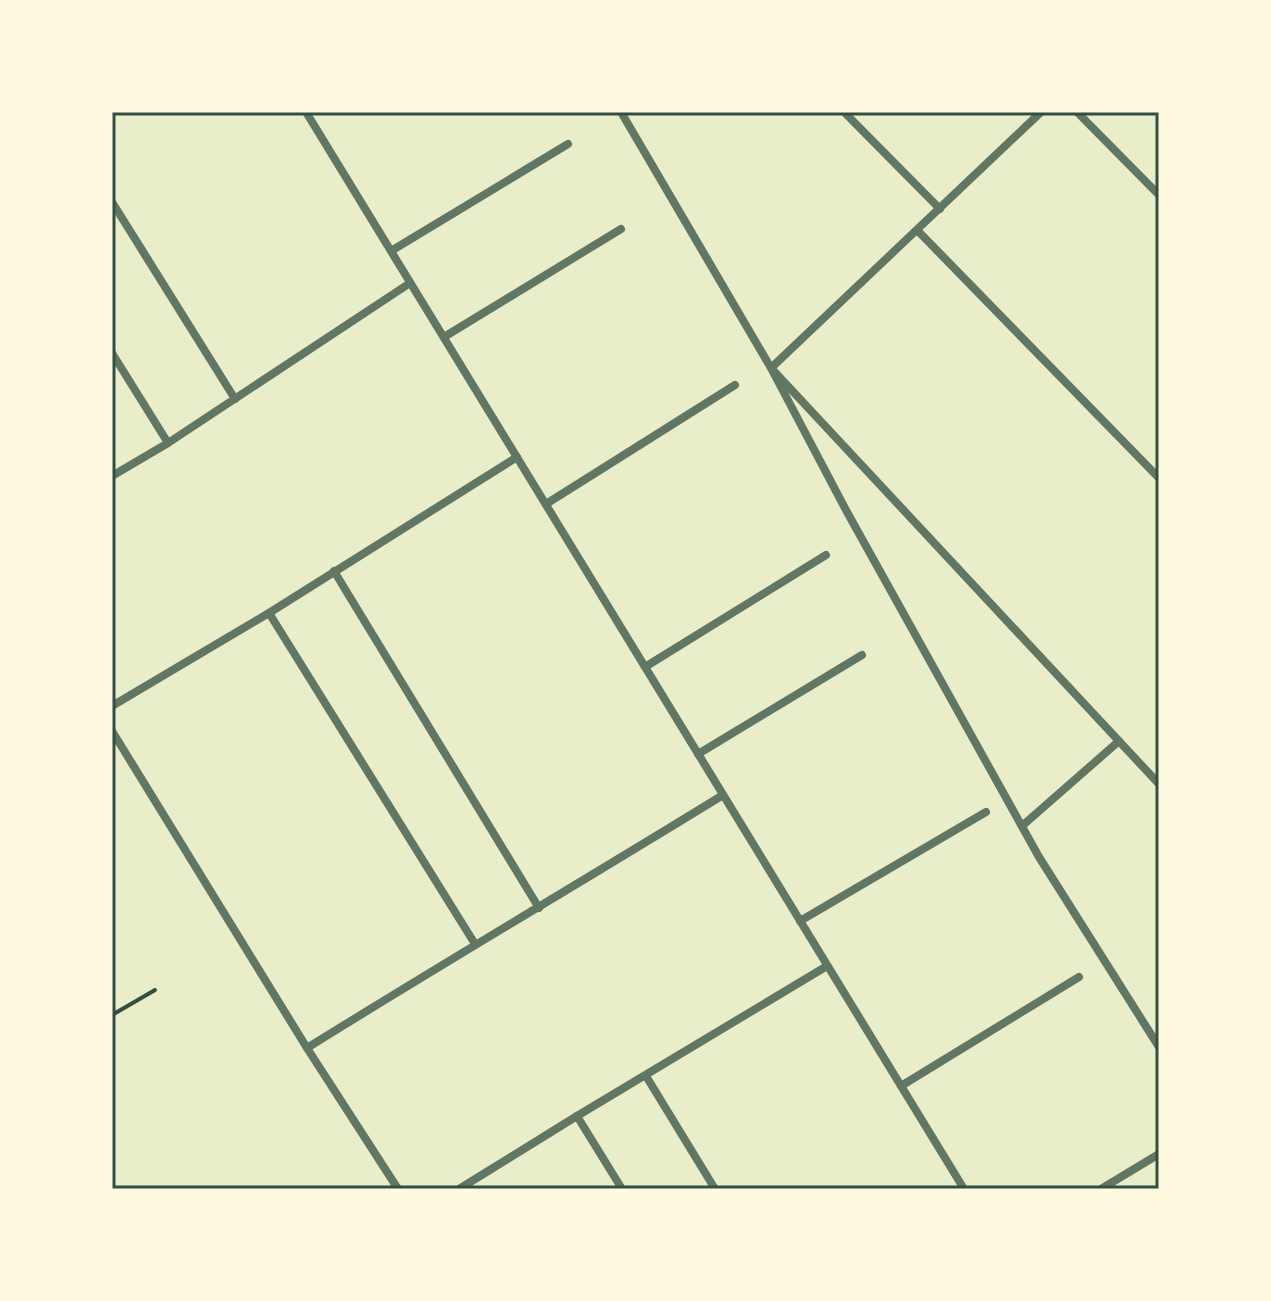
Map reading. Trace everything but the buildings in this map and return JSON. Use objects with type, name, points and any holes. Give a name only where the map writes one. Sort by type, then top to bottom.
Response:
[{"type":"street","points":[[306,112],[964,1189]]},
{"type":"street","points":[[621,112],[771,368],[847,512],[1022,826],[1159,1047]]},
{"type":"street","points":[[844,112],[940,209]]},
{"type":"street","points":[[771,368],[1041,112]]},
{"type":"street","points":[[1077,112],[1159,195]]},
{"type":"street","points":[[391,251],[568,144]]},
{"type":"street","points":[[112,202],[235,399]]},
{"type":"street","points":[[444,337],[621,229]]},
{"type":"street","points":[[917,230],[1159,478]]},
{"type":"street","points":[[112,476],[168,443],[410,283]]},
{"type":"street","points":[[112,353],[168,443]]},
{"type":"street","points":[[771,368],[1159,784]]},
{"type":"street","points":[[546,504],[735,385]]},
{"type":"street","points":[[112,706],[269,613],[517,457]]},
{"type":"street","points":[[645,667],[826,555]]},
{"type":"street","points":[[334,571],[539,908]]},
{"type":"street","points":[[269,613],[475,944]]},
{"type":"street","points":[[698,754],[862,655]]},
{"type":"street","points":[[112,731],[307,1048],[398,1189]]},
{"type":"street","points":[[1022,826],[1119,741]]},
{"type":"street","points":[[307,1048],[723,795]]},
{"type":"street","points":[[800,921],[986,812]]},
{"type":"street","points":[[459,1189],[827,966]]},
{"type":"street","points":[[901,1086],[1079,977]]},
{"type":"street","points":[[646,1076],[715,1189]]},
{"type":"street","points":[[577,1116],[622,1189]]},
{"type":"street","points":[[1101,1189],[1159,1154]]},
{"type":"path","points":[[112,1015],[155,990]]}]
